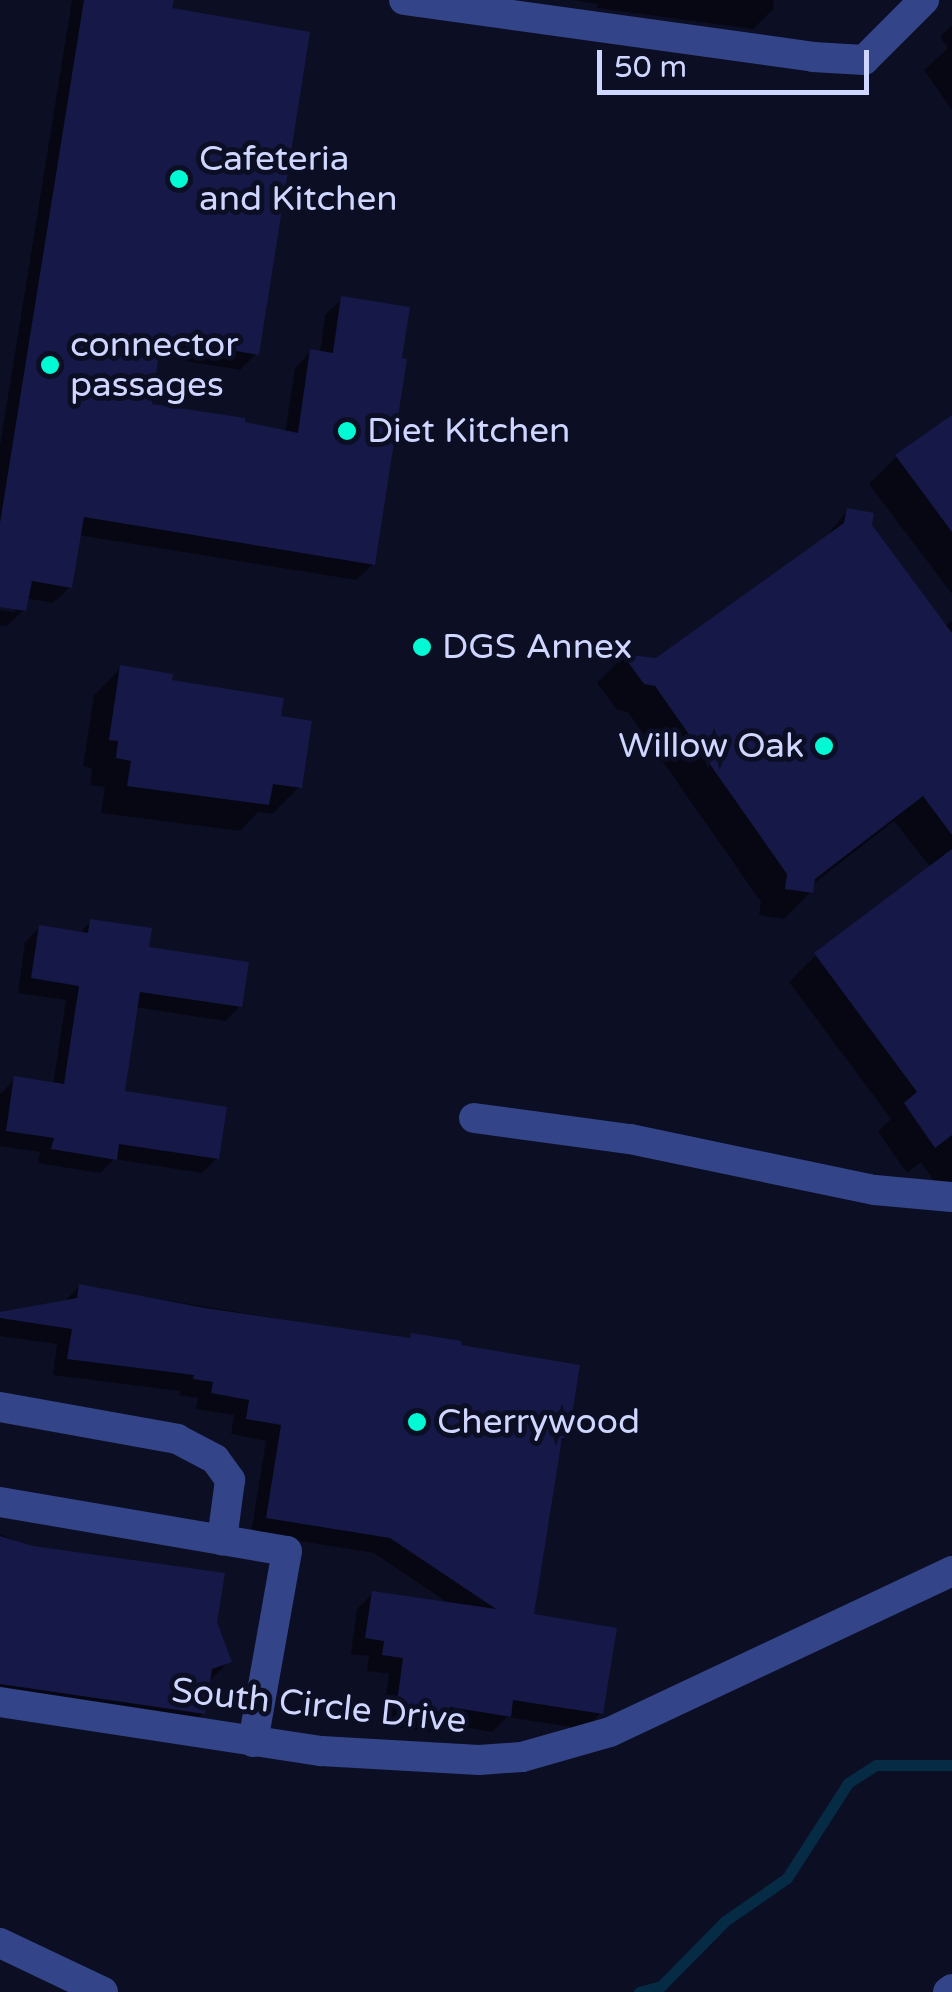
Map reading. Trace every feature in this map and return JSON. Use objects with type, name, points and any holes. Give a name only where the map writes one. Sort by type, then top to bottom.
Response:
[{"type":"street","points":[[404,0],[794,54],[864,60],[924,0]]},
{"type":"street","points":[[474,1118],[630,1139],[875,1190],[952,1197]]},
{"type":"street","points":[[0,1407],[177,1439],[215,1458],[230,1480],[222,1540]]},
{"type":"street","points":[[0,1502],[287,1551],[253,1742]]},
{"type":"street","name":"South Circle Drive","points":[[0,1702],[253,1742],[479,1760],[562,1749],[610,1732],[952,1571]]},
{"type":"street","points":[[0,1943],[103,1992]]},
{"type":"building","points":[[84,0],[174,0],[172,8],[310,32],[259,355],[161,338],[152,404],[245,418],[245,422],[298,433],[310,349],[333,353],[341,296],[410,307],[402,358],[407,359],[375,565],[84,517],[72,588],[32,581],[26,611],[0,607],[0,523]]},
{"type":"building","points":[[952,415],[952,532],[895,455]]},
{"type":"building","name":"Willow Oak","points":[[847,508],[874,513],[872,525],[952,633],[952,835],[923,796],[815,879],[813,893],[785,889],[787,874],[655,686],[644,684],[622,654],[656,658],[844,523]]},
{"type":"building","points":[[120,665],[173,674],[172,680],[284,698],[281,716],[312,721],[302,788],[273,784],[269,805],[127,786],[131,761],[116,758],[118,741],[109,740]]},
{"type":"building","points":[[952,849],[952,1135],[935,1148],[904,1103],[917,1092],[814,953]]},
{"type":"building","points":[[90,919],[152,928],[149,947],[249,962],[242,1007],[140,992],[125,1091],[227,1107],[219,1159],[119,1144],[117,1160],[51,1149],[54,1138],[6,1131],[14,1076],[64,1084],[79,986],[31,978],[39,925],[88,933]]},
{"type":"building","name":"Cherrywood","points":[[79,1284],[205,1308],[410,1338],[411,1333],[462,1341],[461,1345],[580,1365],[568,1439],[562,1438],[534,1614],[617,1628],[603,1714],[513,1700],[511,1717],[450,1707],[449,1718],[396,1710],[403,1658],[382,1655],[384,1641],[365,1638],[372,1591],[496,1609],[390,1538],[266,1518],[281,1425],[246,1419],[249,1400],[211,1393],[213,1382],[193,1379],[194,1375],[67,1359],[72,1329],[0,1318],[0,1312],[77,1298]]},
{"type":"building","points":[[0,1536],[33,1546],[225,1573],[217,1622],[232,1662],[212,1669],[205,1714],[0,1684]]},
{"type":"waterway","points":[[639,1992],[661,1986],[725,1921],[787,1878],[848,1783],[876,1765],[952,1765]]},
{"type":"place","name":"Cafeteria and Kitchen","points":[[179,179]]},
{"type":"place","name":"connector passages","points":[[50,365]]},
{"type":"place","name":"Diet Kitchen","points":[[347,431]]},
{"type":"place","name":"DGS Annex","points":[[422,647]]},
{"type":"place","name":"Willow Oak","points":[[824,746]]},
{"type":"place","name":"Cherrywood","points":[[417,1422]]}]
